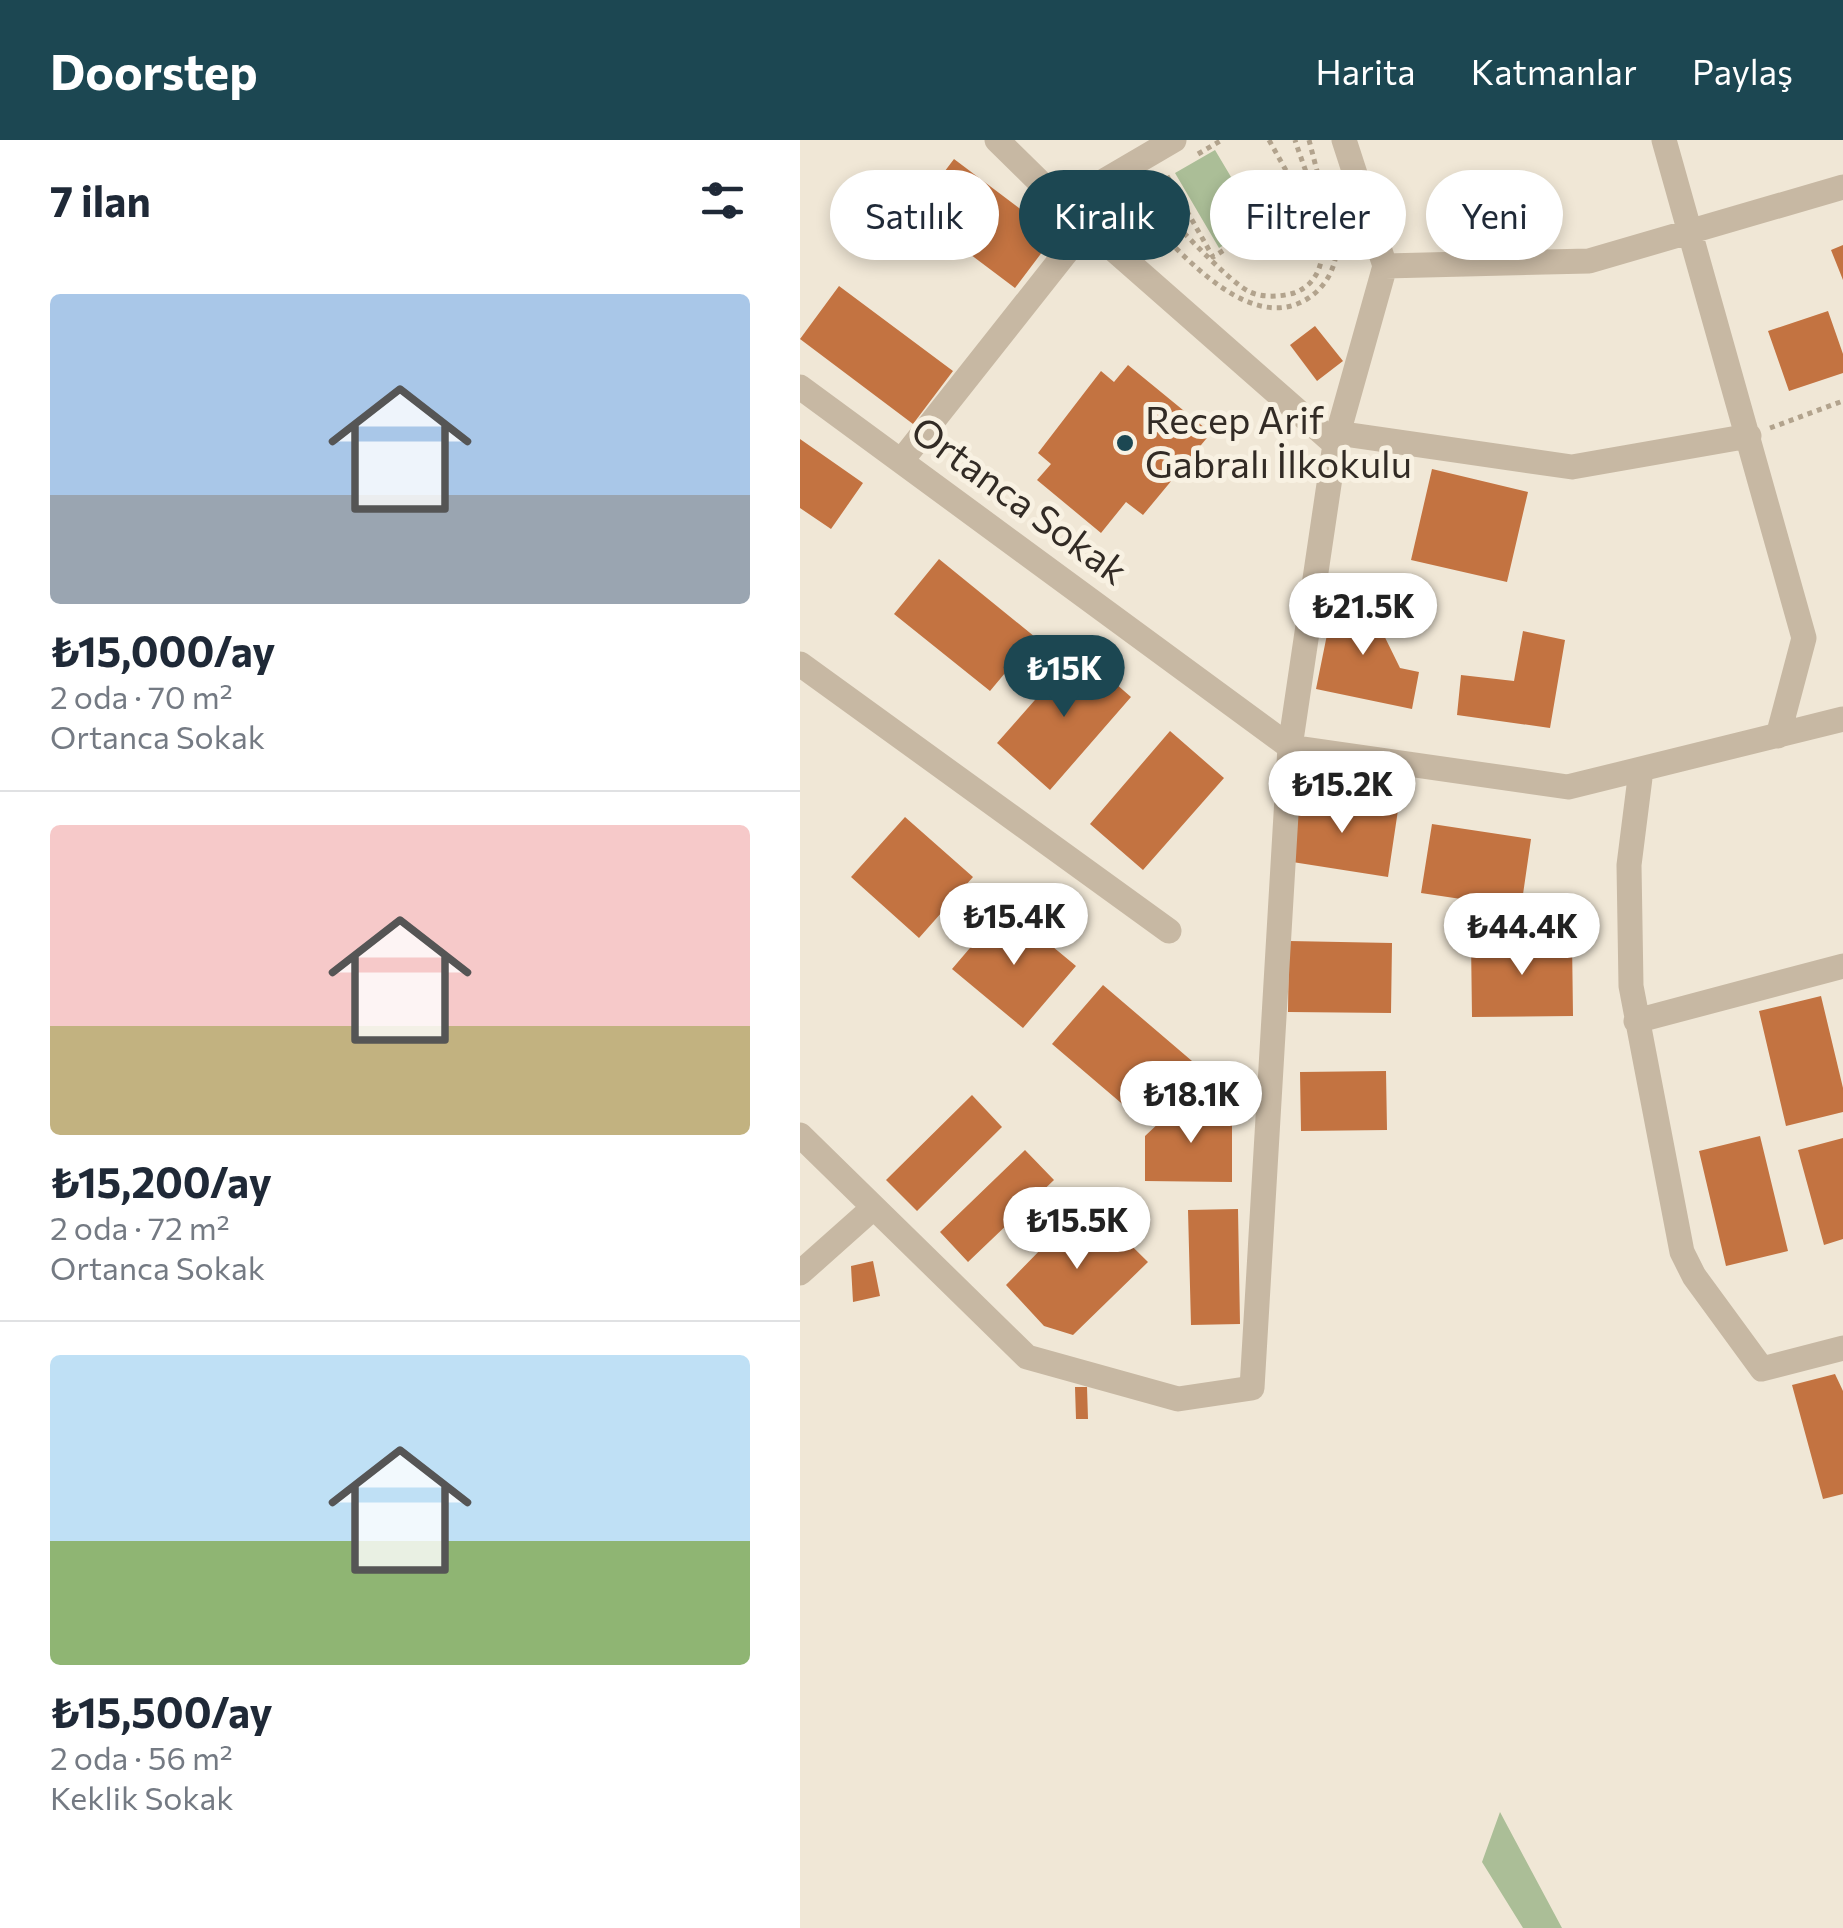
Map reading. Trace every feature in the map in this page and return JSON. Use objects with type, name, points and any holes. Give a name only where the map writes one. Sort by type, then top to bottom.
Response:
[{"type":"street","points":[[997,140],[1027,170]]},
{"type":"street","points":[[800,1135],[1027,1357],[1178,1399],[1252,1388],[1290,747],[1336,439],[1385,266],[1344,140]]},
{"type":"street","points":[[1664,140],[1694,234],[1804,638],[1778,736]]},
{"type":"street","points":[[1150,170],[1183,154]]},
{"type":"street","points":[[1385,266],[1589,261],[1694,234],[1843,187]]},
{"type":"street","points":[[902,460],[1059,260]]},
{"type":"street","points":[[1126,260],[1336,439],[1572,466],[1749,436]]},
{"type":"street","name":"Ortanca Sokak","points":[[800,387],[1290,747]]},
{"type":"street","points":[[800,664],[1169,931]]},
{"type":"street","points":[[1290,747],[1568,787],[1843,719]]},
{"type":"street","points":[[1641,770],[1630,865],[1630,986],[1682,1252],[1694,1276],[1762,1369],[1843,1348]]},
{"type":"street","points":[[1636,1021],[1843,966]]},
{"type":"street","points":[[800,1273],[873,1208]]},
{"type":"path","points":[[1183,154],[1222,140]]},
{"type":"path","points":[[1269,140],[1286,170]]},
{"type":"path","points":[[1296,140],[1305,170]]},
{"type":"path","points":[[1190,257],[1231,296],[1265,309],[1294,305],[1320,289],[1335,263],[1337,248],[1310,140]]},
{"type":"path","points":[[1190,217],[1210,253]]},
{"type":"path","points":[[1190,236],[1210,255]]},
{"type":"path","points":[[1215,260],[1248,290],[1275,296],[1303,288],[1321,260]]},
{"type":"path","points":[[1749,436],[1843,401]]},
{"type":"green space","points":[[1215,150],[1227,170],[1210,170],[1210,233],[1190,199],[1190,170],[1180,170]]},
{"type":"green space","points":[[1500,1812],[1562,1928],[1523,1928],[1482,1862]]},
{"type":"building","points":[[954,159],[969,170],[946,170]]},
{"type":"building","points":[[999,193],[1019,208],[1019,260],[1036,260],[1015,288],[978,260],[999,260]]},
{"type":"building","points":[[1843,245],[1843,280],[1831,250]]},
{"type":"building","points":[[839,286],[953,371],[913,424],[800,339]]},
{"type":"building","points":[[1828,311],[1843,354],[1843,373],[1789,391],[1768,331]]},
{"type":"building","points":[[1315,326],[1343,361],[1317,381],[1290,345]]},
{"type":"building","name":"Recep Arif Gabralı İlkokulu","points":[[1128,365],[1211,433],[1143,515],[1126,502],[1101,533],[1037,480],[1051,464],[1038,453],[1101,371],[1114,382]]},
{"type":"building","points":[[800,439],[863,483],[831,529],[800,508]]},
{"type":"building","points":[[1432,469],[1528,492],[1507,582],[1411,560]]},
{"type":"building","points":[[939,559],[1035,637],[990,691],[894,614]]},
{"type":"building","points":[[1335,595],[1376,602],[1373,613],[1400,668],[1419,672],[1412,709],[1316,689]]},
{"type":"building","points":[[1523,631],[1565,640],[1550,728],[1457,715],[1461,675],[1514,681]]},
{"type":"building","points":[[1078,651],[1131,697],[1050,790],[997,743]]},
{"type":"building","points":[[1170,731],[1224,778],[1143,870],[1090,824]]},
{"type":"building","points":[[1297,794],[1398,810],[1388,877],[1286,861]]},
{"type":"building","points":[[905,817],[973,877],[919,938],[851,877]]},
{"type":"building","points":[[1432,824],[1531,839],[1521,908],[1421,893]]},
{"type":"building","points":[[1005,907],[1076,966],[1023,1028],[952,969]]},
{"type":"building","points":[[1572,940],[1573,1016],[1472,1017],[1471,941]]},
{"type":"building","points":[[1289,941],[1392,943],[1391,1013],[1288,1012]]},
{"type":"building","points":[[1103,985],[1192,1061],[1141,1120],[1052,1044]]},
{"type":"building","points":[[1821,996],[1843,1088],[1843,1112],[1786,1126],[1759,1011]]},
{"type":"building","points":[[1386,1071],[1387,1130],[1301,1131],[1300,1072]]},
{"type":"building","points":[[972,1095],[1002,1127],[917,1211],[886,1180]]},
{"type":"building","points":[[1178,1105],[1223,1105],[1223,1115],[1232,1115],[1232,1182],[1145,1181],[1145,1136]]},
{"type":"building","points":[[1760,1136],[1788,1251],[1726,1266],[1699,1151]]},
{"type":"building","points":[[1843,1138],[1843,1239],[1824,1245],[1798,1150]]},
{"type":"building","points":[[1025,1150],[1054,1180],[968,1262],[940,1232]]},
{"type":"building","points":[[1087,1202],[1148,1262],[1073,1335],[1044,1326],[1006,1285]]},
{"type":"building","points":[[1238,1209],[1240,1324],[1191,1325],[1188,1210]]},
{"type":"building","points":[[873,1261],[880,1296],[853,1302],[851,1266]]},
{"type":"building","points":[[1835,1374],[1843,1391],[1843,1494],[1823,1499],[1792,1385]]},
{"type":"building","points":[[1075,1387],[1087,1387],[1088,1419],[1076,1419]]},
{"type":"place","name":"Recep Arif Gabralı İlkokulu","points":[[1125,443]]}]
